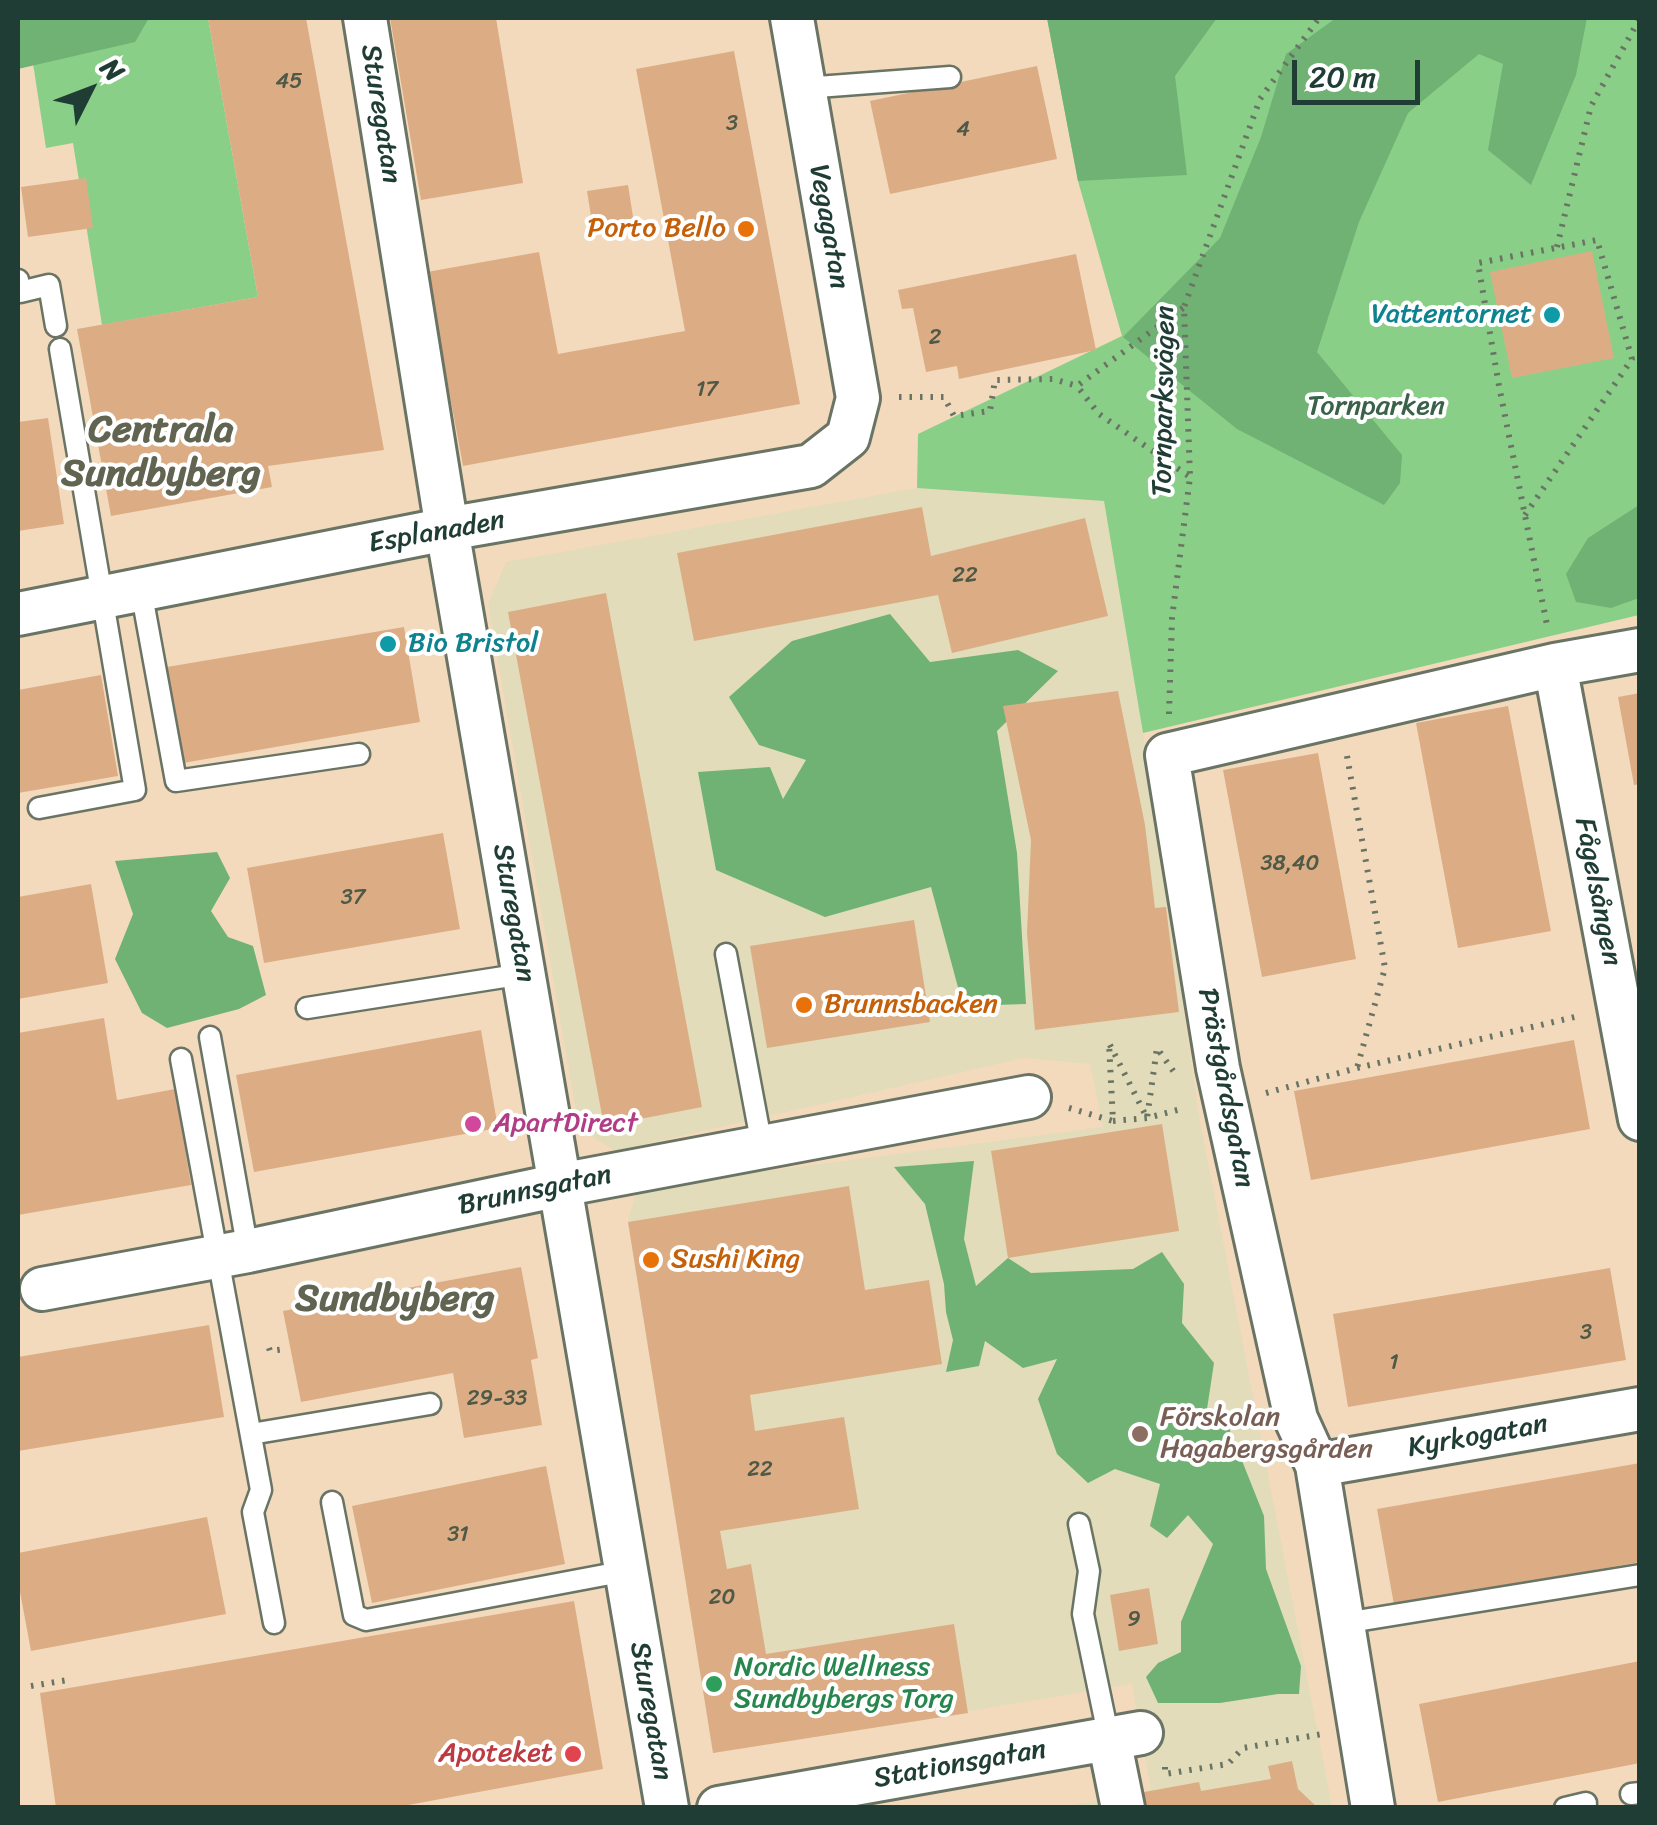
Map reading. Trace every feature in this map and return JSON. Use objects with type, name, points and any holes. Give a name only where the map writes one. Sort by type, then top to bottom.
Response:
[{"type":"street","name":"Sturegatan","points":[[365,18],[447,530],[667,1808]]},
{"type":"street","name":"Vegagatan","points":[[792,18],[858,398],[848,436]]},
{"type":"street","name":"Esplanaden","points":[[18,614],[447,530],[811,466],[848,436]]},
{"type":"street","points":[[1167,756],[1555,665],[1640,650]]},
{"type":"street","name":"Fågelsången","points":[[1555,665],[1640,1119]]},
{"type":"street","name":"Prästgårdsgatan","points":[[1167,756],[1211,1104],[1296,1419],[1317,1465],[1373,1808]]},
{"type":"street","name":"Brunnsgatan","points":[[42,1288],[1029,1097]]},
{"type":"street","name":"Kyrkogatan","points":[[1317,1465],[1640,1409]]},
{"type":"street","points":[[1123,1808],[1125,1736]]},
{"type":"street","name":"Stationsgatan","points":[[719,1808],[1125,1736]]},
{"type":"lane","points":[[804,88],[950,77]]},
{"type":"lane","points":[[18,294],[50,285],[56,326]]},
{"type":"lane","points":[[60,349],[121,594],[176,782],[359,754]]},
{"type":"lane","points":[[39,808],[135,790],[121,594]]},
{"type":"lane","points":[[726,954],[762,1146]]},
{"type":"lane","points":[[308,1008],[523,974]]},
{"type":"lane","points":[[210,1037],[251,1434],[262,1490],[253,1512],[274,1622]]},
{"type":"lane","points":[[181,1058],[232,1254]]},
{"type":"lane","points":[[251,1434],[430,1404]]},
{"type":"lane","points":[[332,1502],[354,1616],[366,1620],[626,1570]]},
{"type":"lane","points":[[1079,1524],[1088,1570],[1083,1614],[1125,1736]]},
{"type":"lane","points":[[1344,1623],[1640,1575]]},
{"type":"lane","points":[[1565,1808],[1586,1803]]},
{"type":"path","name":"Tornparksvägen","points":[[1167,756],[1172,618],[1190,477],[1184,307],[1260,100],[1319,18]]},
{"type":"path","points":[[1557,248],[1591,106],[1640,18]]},
{"type":"path","points":[[1525,515],[1636,360],[1597,240],[1478,263],[1525,515],[1555,665]]},
{"type":"path","points":[[1078,386],[1184,307]]},
{"type":"path","points":[[924,396],[944,397],[954,416],[990,411],[995,380],[1052,379],[1078,386],[1099,414],[1190,477]]},
{"type":"path","points":[[1340,717],[1385,968],[1357,1068]]},
{"type":"path","points":[[1029,1097],[1113,1121],[1147,1118],[1618,1008]]},
{"type":"path","points":[[1113,1121],[1109,1043],[1147,1118]]},
{"type":"path","points":[[1147,1118],[1157,1048],[1177,1076]]},
{"type":"path","points":[[267,1334],[270,1351],[285,1349]]},
{"type":"path","points":[[31,1686],[68,1680]]},
{"type":"path","points":[[1125,1736],[1161,1731],[1166,1774],[1228,1764],[1242,1748],[1292,1741]]},
{"type":"shaded area","points":[[917,488],[1104,501],[1143,733],[1199,1116],[1332,1807],[1062,1807],[1151,1790],[1132,1684],[713,1753],[628,1222],[637,1188],[1103,1127],[1090,1064],[1024,1058],[615,1151],[579,1128],[488,604],[506,562]]},
{"type":"green space","points":[[18,18],[149,18],[135,42],[18,69]]},
{"type":"green space","points":[[26,18],[208,18],[258,297],[102,325],[73,143],[46,148]]},
{"type":"green space","name":"Tornparken","points":[[1047,18],[1639,18],[1639,615],[1143,733],[1104,501],[917,488],[918,434],[1122,336],[1078,181]]},
{"type":"green space","points":[[1047,18],[1217,18],[1175,76],[1187,175],[1078,181]]},
{"type":"green space","points":[[1336,18],[1587,18],[1576,75],[1531,185],[1488,150],[1503,64],[1479,54],[1408,113],[1359,222],[1317,352],[1402,455],[1400,483],[1384,505],[1237,429],[1123,337],[1220,238],[1261,137],[1286,54]]},
{"type":"green space","points":[[1639,505],[1639,598],[1611,608],[1576,602],[1566,574],[1588,538]]},
{"type":"green space","points":[[890,614],[930,662],[1018,650],[1058,671],[997,731],[1017,853],[1026,1004],[963,1006],[931,887],[825,917],[716,870],[698,772],[770,767],[783,799],[806,760],[759,745],[729,697],[792,641]]},
{"type":"green space","points":[[217,852],[230,878],[211,911],[228,937],[253,946],[266,995],[239,1009],[167,1028],[142,1013],[115,959],[133,914],[115,861]]},
{"type":"green space","name":"Förskolan Hagabergsgården","points":[[974,1161],[964,1239],[976,1286],[1008,1258],[1031,1273],[1133,1269],[1162,1252],[1184,1284],[1182,1323],[1214,1363],[1207,1409],[1223,1413],[1264,1516],[1266,1569],[1301,1666],[1299,1694],[1220,1703],[1158,1703],[1146,1677],[1158,1663],[1181,1652],[1181,1622],[1213,1544],[1188,1515],[1167,1538],[1150,1526],[1160,1484],[1115,1469],[1088,1483],[1057,1454],[1038,1399],[1057,1359],[1023,1368],[985,1341],[979,1366],[946,1372],[953,1340],[925,1204],[894,1167]]},
{"type":"building","points":[[208,18],[306,18],[384,450],[268,466],[272,487],[111,516],[77,329],[258,297]]},
{"type":"building","points":[[390,18],[496,18],[523,183],[421,200]]},
{"type":"building","points":[[734,51],[800,404],[463,466],[427,272],[539,252],[558,354],[685,331],[636,69]]},
{"type":"building","points":[[1037,66],[1057,159],[890,194],[870,101]]},
{"type":"building","points":[[86,178],[93,228],[28,237],[21,187]]},
{"type":"building","points":[[628,185],[634,223],[593,229],[587,191]]},
{"type":"building","name":"Vattentornet","points":[[1592,251],[1614,358],[1512,378],[1490,272]]},
{"type":"building","points":[[1076,254],[1096,350],[959,379],[957,366],[926,372],[913,308],[902,309],[898,290]]},
{"type":"building","points":[[48,418],[64,524],[18,531],[18,422]]},
{"type":"building","points":[[922,507],[931,556],[1085,518],[1108,616],[952,653],[938,595],[694,641],[677,553]]},
{"type":"building","points":[[606,593],[702,1107],[604,1126],[508,612]]},
{"type":"building","points":[[404,627],[420,722],[183,763],[167,667]]},
{"type":"building","points":[[101,675],[118,776],[18,793],[18,690]]},
{"type":"building","points":[[1118,691],[1145,825],[1155,908],[1166,907],[1179,1012],[1035,1030],[1027,933],[1031,840],[1003,706]]},
{"type":"building","points":[[1640,693],[1640,784],[1634,785],[1618,697]]},
{"type":"building","points":[[1508,706],[1551,931],[1458,948],[1416,723]]},
{"type":"building","points":[[1318,753],[1356,959],[1262,977],[1223,770]]},
{"type":"building","points":[[443,833],[460,929],[264,963],[247,868]]},
{"type":"building","points":[[91,884],[108,983],[18,999],[18,897]]},
{"type":"building","points":[[914,920],[930,1022],[767,1048],[750,946]]},
{"type":"building","points":[[104,1018],[117,1100],[175,1089],[191,1185],[18,1215],[18,1033]]},
{"type":"building","points":[[481,1030],[498,1128],[254,1172],[236,1075]]},
{"type":"building","points":[[1574,1040],[1590,1129],[1311,1180],[1294,1091]]},
{"type":"building","points":[[1162,1124],[1179,1231],[1008,1258],[991,1151]]},
{"type":"building","points":[[849,1186],[865,1290],[929,1280],[942,1364],[750,1395],[755,1431],[844,1417],[859,1509],[720,1531],[727,1569],[751,1564],[766,1654],[954,1624],[968,1713],[713,1753],[628,1222]]},
{"type":"building","points":[[521,1267],[538,1358],[531,1360],[542,1425],[464,1438],[453,1373],[301,1402],[283,1311]]},
{"type":"building","points":[[1610,1268],[1626,1360],[1348,1407],[1333,1314]]},
{"type":"building","points":[[209,1325],[224,1417],[18,1451],[18,1357]]},
{"type":"building","points":[[1640,1463],[1640,1562],[1394,1605],[1377,1509]]},
{"type":"building","points":[[546,1466],[565,1564],[372,1603],[352,1506]]},
{"type":"building","points":[[207,1517],[226,1614],[31,1651],[18,1581],[18,1553]]},
{"type":"building","points":[[1149,1588],[1158,1644],[1119,1651],[1110,1595]]},
{"type":"building","points":[[574,1601],[603,1769],[392,1808],[56,1808],[40,1693]]},
{"type":"building","points":[[1640,1661],[1640,1763],[1438,1802],[1419,1704]]},
{"type":"building","points":[[1292,1761],[1298,1789],[1318,1808],[1142,1808],[1139,1793],[1199,1782],[1201,1791],[1271,1779],[1268,1766]]},
{"type":"place","name":"Porto Bello","points":[[746,229]]},
{"type":"place","name":"Vattentornet","points":[[1552,315]]},
{"type":"place","name":"Bio Bristol","points":[[388,644]]},
{"type":"place","name":"Brunnsbacken","points":[[804,1005]]},
{"type":"place","name":"ApartDirect","points":[[473,1124]]},
{"type":"place","name":"Sushi King","points":[[651,1260]]},
{"type":"place","name":"Förskolan Hagabergsgården","points":[[1140,1434]]},
{"type":"place","name":"Nordic Wellness Sundbybergs Torg","points":[[714,1684]]},
{"type":"place","name":"Apoteket","points":[[573,1754]]},
{"type":"district","name":"Centrala Sundbyberg","points":[[161,453]]},
{"type":"district","name":"Sundbyberg","points":[[395,1300]]}]
